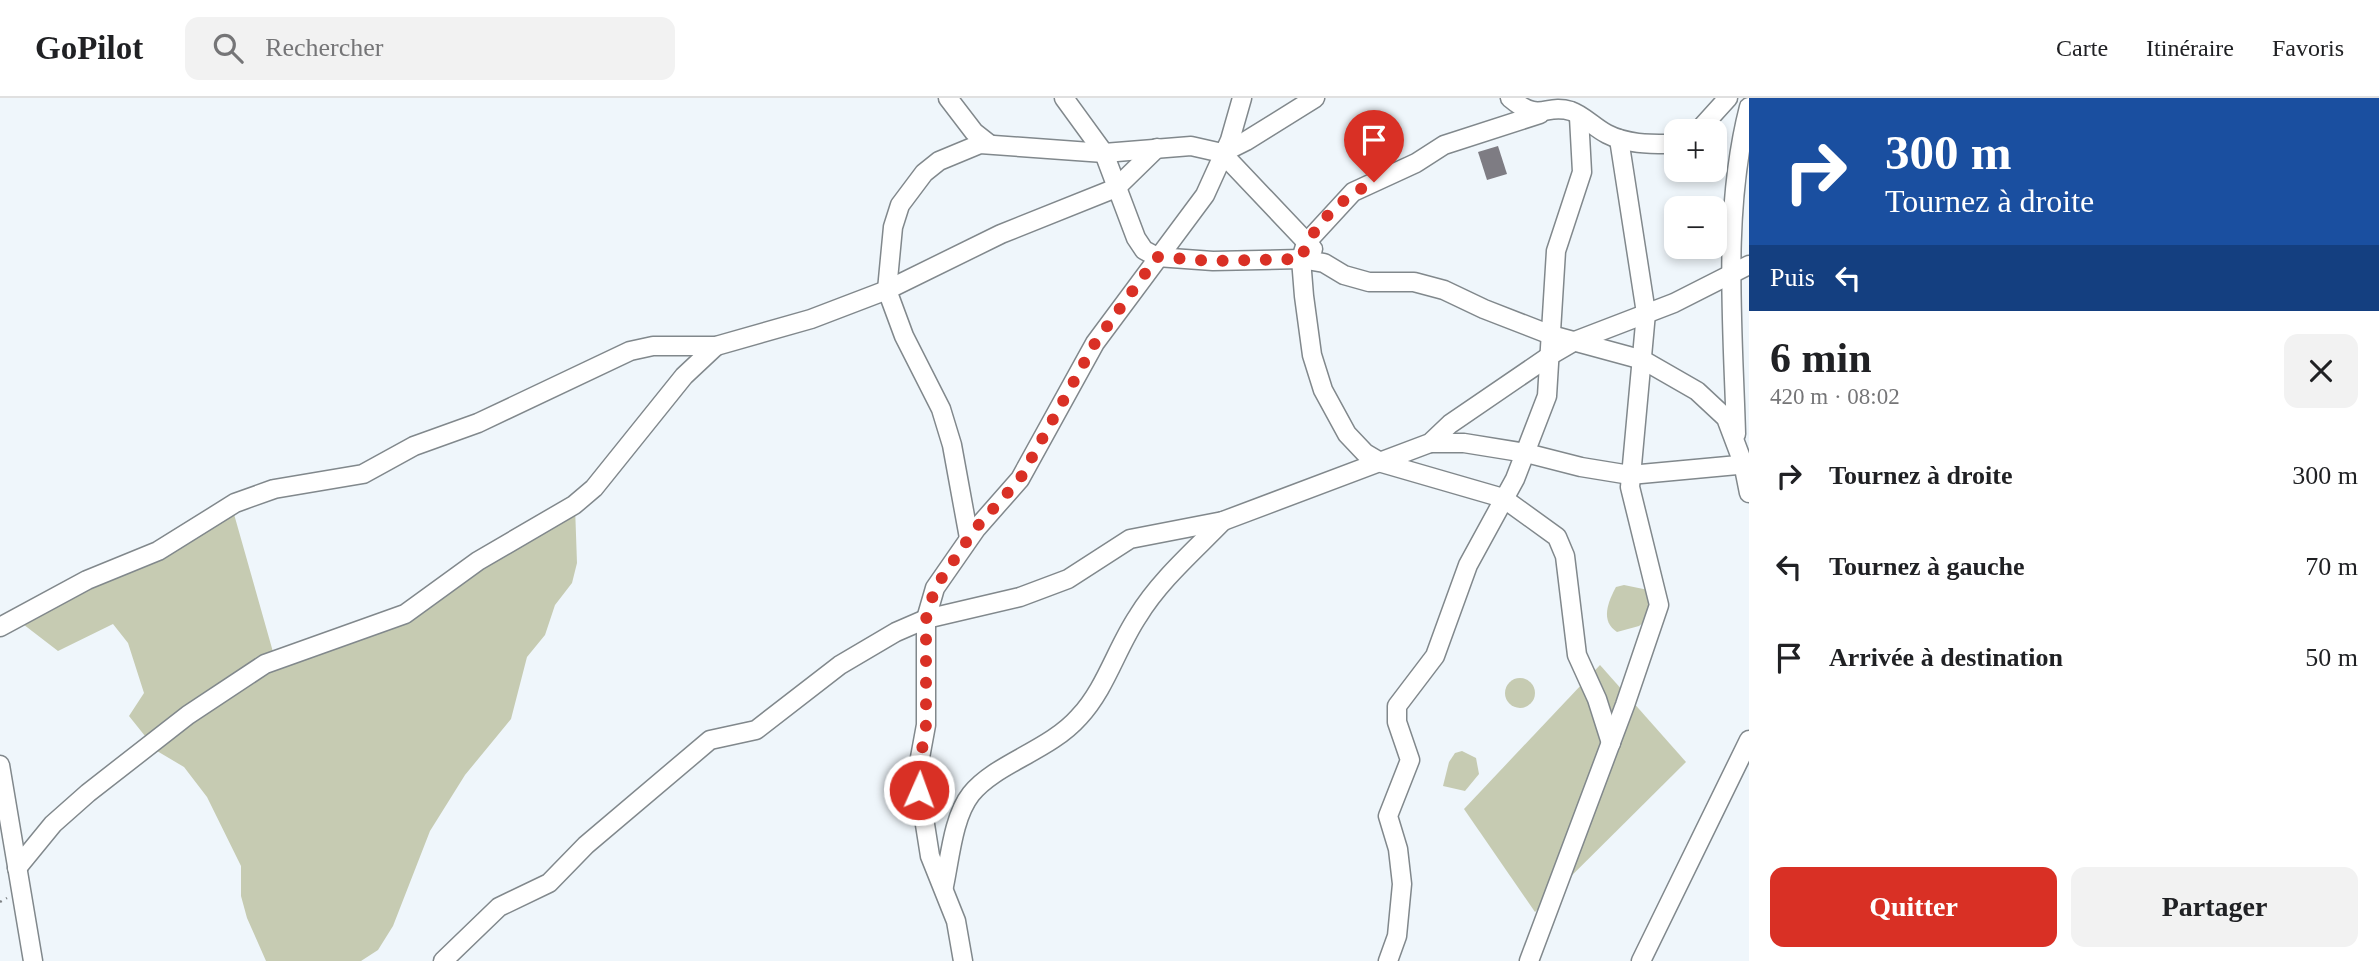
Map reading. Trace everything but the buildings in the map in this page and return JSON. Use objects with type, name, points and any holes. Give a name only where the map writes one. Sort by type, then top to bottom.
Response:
[{"type":"street","points":[[948,98],[974,132],[988,143]]},
{"type":"street","points":[[1065,98],[1104,152],[1136,238],[1144,250],[1157,257],[1213,261],[1303,251],[1353,192],[1416,163],[1444,145],[1540,114],[1571,111],[1619,139],[1664,143]]},
{"type":"street","points":[[963,961],[956,921],[930,856],[918,774],[926,725],[926,619],[935,588],[969,538],[1020,479],[1095,343],[1205,195],[1230,140],[1242,98]]},
{"type":"street","points":[[1222,153],[1315,98]]},
{"type":"street","points":[[1510,98],[1521,107],[1540,114]]},
{"type":"street","points":[[1709,119],[1728,98]]},
{"type":"street","points":[[1736,442],[1741,268],[1736,184],[1749,107]]},
{"type":"street","points":[[1388,961],[1401,915],[1402,884],[1398,849],[1388,816],[1410,760],[1397,722],[1397,706],[1435,656],[1468,565],[1526,453],[1547,396],[1556,251],[1582,172],[1579,117]]},
{"type":"street","points":[[1529,961],[1611,743],[1659,605],[1631,499],[1630,475],[1646,313],[1619,139]]},
{"type":"street","points":[[969,538],[952,445],[941,409],[904,336],[887,290],[893,227],[900,205],[925,173],[939,161],[960,150],[988,143],[1104,152],[1191,146],[1222,153],[1303,251],[1344,275],[1369,282],[1414,282],[1444,289],[1484,309],[1551,335],[1643,360],[1674,376],[1714,404],[1726,418],[1746,464],[1749,493]]},
{"type":"street","points":[[0,627],[88,580],[158,551],[226,508],[247,498],[295,484],[363,474],[414,446],[478,423],[630,351],[653,346],[716,346],[811,319],[887,290],[990,239],[1116,187],[1157,148]]},
{"type":"street","points":[[1303,251],[1312,355],[1323,390],[1347,434],[1365,453],[1382,463],[1503,498],[1557,537],[1565,556],[1577,655],[1597,699],[1611,743]]},
{"type":"street","points":[[443,961],[499,907],[549,883],[586,845],[710,740],[756,730],[840,665],[896,632],[926,619],[1020,597],[1068,579],[1130,539],[1223,521],[1294,492],[1382,463],[1430,443],[1450,424],[1575,341],[1674,303],[1741,268]]},
{"type":"street","points":[[17,868],[53,824],[88,793],[188,715],[265,664],[405,614],[478,561],[574,505],[594,488],[684,376],[716,346]]},
{"type":"street","points":[[1430,443],[1464,443],[1630,475],[1746,464]]},
{"type":"street","points":[[944,886],[959,823],[970,796],[983,783],[1064,733],[1080,716],[1097,695],[1133,623],[1152,595],[1223,521]]},
{"type":"street","points":[[1641,961],[1749,740]]},
{"type":"street","points":[[0,765],[33,961]]},
{"type":"green space","points":[[575,506],[577,563],[572,583],[555,605],[545,635],[527,657],[511,719],[465,775],[430,831],[393,926],[378,950],[361,961],[266,961],[247,918],[241,896],[241,866],[207,797],[184,767],[157,751],[129,716],[144,693],[128,643],[113,624],[58,651],[19,621],[232,507],[275,659],[347,638]]},
{"type":"green space","points":[[1624,585],[1653,591],[1654,614],[1639,626],[1617,632],[1609,622],[1607,611],[1616,587]]},
{"type":"green space","points":[[1600,665],[1686,762],[1535,912],[1464,809]]},
{"type":"green space","points":[[1520,678],[1531,682],[1535,693],[1531,704],[1520,708],[1509,704],[1505,693],[1509,682]]},
{"type":"green space","points":[[1462,751],[1476,758],[1479,774],[1465,791],[1443,786],[1449,762],[1455,753]]},
{"type":"route","points":[[919,790],[918,774],[926,725],[926,619],[935,588],[975,529],[1020,479],[1046,437],[1095,343],[1157,257],[1213,261],[1301,259],[1306,243],[1315,230],[1353,192],[1374,182]]}]
